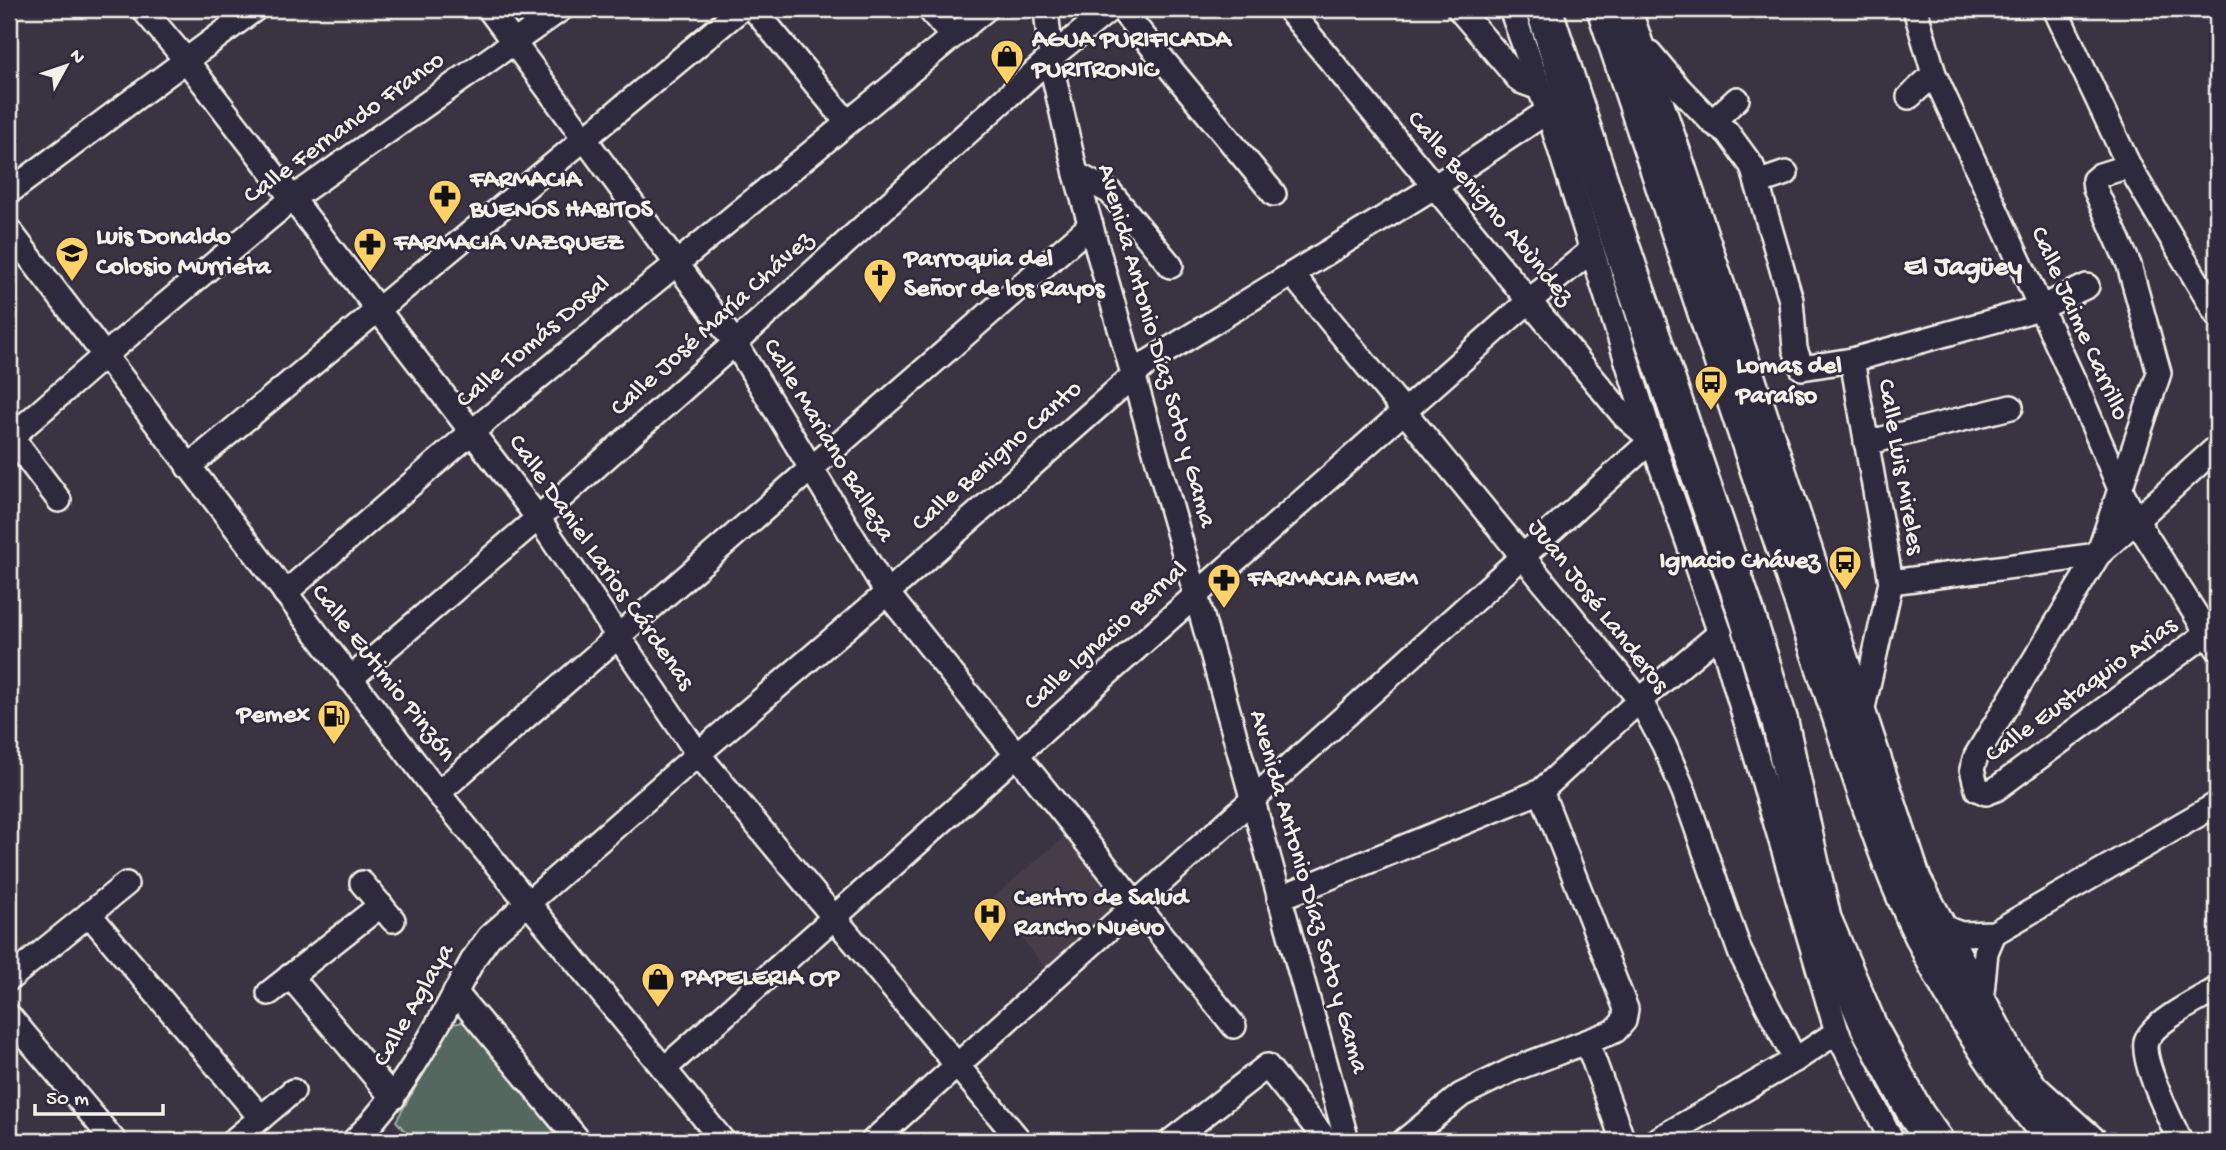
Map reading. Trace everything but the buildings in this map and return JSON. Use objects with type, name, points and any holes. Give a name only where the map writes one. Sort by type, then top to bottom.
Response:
[{"type":"highway","points":[[1544,9],[1746,612],[1780,722],[1820,906],[1827,995]]},
{"type":"highway","points":[[1605,9],[1870,805],[1900,886],[1935,961],[1986,1049],[2055,1141]]},
{"type":"highway","points":[[1788,860],[1820,906],[1871,1029],[1917,1116],[1935,1141]]},
{"type":"street","name":"Calle Daniel Larios Cárdenas","points":[[143,9],[293,198],[538,518],[698,754],[1020,1141]]},
{"type":"street","points":[[9,192],[255,9]]},
{"type":"street","name":"Calle Mariano Balleza","points":[[489,9],[735,343],[887,593],[1234,1026]]},
{"type":"street","name":"Calle Fernando Franco","points":[[9,437],[293,198],[561,9]]},
{"type":"street","points":[[188,467],[741,9]]},
{"type":"street","points":[[754,9],[847,122]]},
{"type":"street","points":[[929,9],[952,36]]},
{"type":"street","name":"Calle Tomás Dosal","points":[[285,593],[473,431],[677,261],[986,9]]},
{"type":"street","name":"Avenida Antonio Díaz Soto y Gama","points":[[1046,9],[1051,58],[1076,174],[1347,1141]]},
{"type":"street","name":"Calle José María Chávez","points":[[350,679],[538,518],[1051,58],[1110,9]]},
{"type":"street","points":[[1121,9],[1274,194]]},
{"type":"street","name":"Calle Benigno Abùndez","points":[[1288,9],[1624,416],[1652,440]]},
{"type":"street","points":[[1459,9],[1520,80],[1539,88]]},
{"type":"street","points":[[1511,9],[1548,111],[1652,440],[1720,633],[1837,1032],[1890,1140]]},
{"type":"street","points":[[1629,9],[1919,879],[2014,1054],[2036,1087],[2096,1141]]},
{"type":"street","name":"Calle Jaime Carrillo","points":[[1915,9],[1934,74],[2120,489],[2136,520],[2214,636]]},
{"type":"street","points":[[2055,9],[2129,166],[2217,315]]},
{"type":"street","points":[[1639,40],[1680,89],[1712,122],[1727,132],[1752,166],[1791,300],[1795,349],[1802,368],[1852,360],[2040,308],[2087,286]]},
{"type":"street","points":[[1909,97],[1934,74]]},
{"type":"street","points":[[1712,122],[1737,99]]},
{"type":"street","name":"Calle Benigno Canto","points":[[527,901],[887,593],[1150,361],[1434,187],[1548,111]]},
{"type":"street","points":[[2098,555],[2160,373],[2129,265],[2095,189],[2094,180],[2099,175],[2129,166]]},
{"type":"street","points":[[1757,183],[1786,173]]},
{"type":"street","points":[[1076,174],[1110,192],[1171,266]]},
{"type":"street","points":[[438,793],[1091,225]]},
{"type":"street","name":"Calle Eutimio Pinzón","points":[[9,230],[438,793],[723,1141]]},
{"type":"street","name":"Calle Ignacio Bernal","points":[[664,1069],[1196,595],[1529,301],[1591,250]]},
{"type":"street","name":"Juan José Landeros","points":[[1292,274],[1640,700],[1664,745],[1684,792],[1740,952],[1795,1060]]},
{"type":"street","name":"Calle Luis Mireles","points":[[1852,360],[1891,582]]},
{"type":"street","points":[[1866,443],[2011,407]]},
{"type":"street","points":[[9,437],[59,500]]},
{"type":"street","points":[[873,1141],[1652,440]]},
{"type":"street","points":[[1863,710],[1891,582],[2098,555],[2217,447]]},
{"type":"street","name":"Calle Eustaquio Arias","points":[[2098,555],[1976,756],[1972,769],[1977,789],[1986,793],[1996,789],[2214,636]]},
{"type":"street","points":[[1279,898],[1541,791],[1640,700],[1720,633]]},
{"type":"street","points":[[1404,1141],[1461,1095],[1512,1070],[1615,1031],[1624,1021],[1626,1009],[1541,791]]},
{"type":"street","points":[[1945,928],[1961,934],[1994,933],[2217,804]]},
{"type":"street","points":[[269,993],[290,976],[387,912],[362,883]]},
{"type":"street","points":[[9,979],[126,884]]},
{"type":"street","name":"Calle Aglaya","points":[[354,1141],[376,1120],[393,1098],[474,958],[489,937],[527,901]]},
{"type":"street","points":[[89,914],[261,1118]]},
{"type":"street","points":[[1982,993],[1986,952],[1994,933]]},
{"type":"street","points":[[290,976],[393,1098]]},
{"type":"street","points":[[2180,1141],[2159,1096],[2145,1054],[2146,1041],[2161,1024],[2217,989]]},
{"type":"street","points":[[455,992],[579,1141]]},
{"type":"street","points":[[9,1016],[114,1141]]},
{"type":"street","points":[[1655,1141],[1795,1060],[1837,1032]]},
{"type":"street","points":[[1587,1042],[1623,1141]]},
{"type":"street","points":[[1171,1141],[1267,1066],[1328,1141]]},
{"type":"street","points":[[233,1141],[293,1091]]},
{"type":"shaded area","points":[[1071,831],[1123,899],[1047,971],[991,899]]},
{"type":"green space","points":[[464,1022],[563,1141],[414,1141],[396,1121],[452,1024]]},
{"type":"place","name":"AGUA PURIFICADA PURITRONIC","points":[[1007,86]]},
{"type":"place","name":"FARMACIA BUENOS HABITOS","points":[[445,226]]},
{"type":"place","name":"FARMACIA VAZQUEZ","points":[[370,274]]},
{"type":"place","name":"Luis Donaldo Colosio Murrieta","points":[[72,283]]},
{"type":"place","name":"Parroquia del Señor de los Rayos","points":[[880,305]]},
{"type":"place","name":"Lomas del Paraíso","points":[[1711,412]]},
{"type":"place","name":"Ignacio Chávez","points":[[1845,592]]},
{"type":"place","name":"FARMACIA MEM","points":[[1224,610]]},
{"type":"place","name":"Pemex","points":[[334,746]]},
{"type":"place","name":"Centro de Salud Rancho Nuevo","points":[[990,944]]},
{"type":"place","name":"PAPELERIA OP","points":[[658,1009]]},
{"type":"district","name":"El Jagüey","points":[[1963,268]]}]
